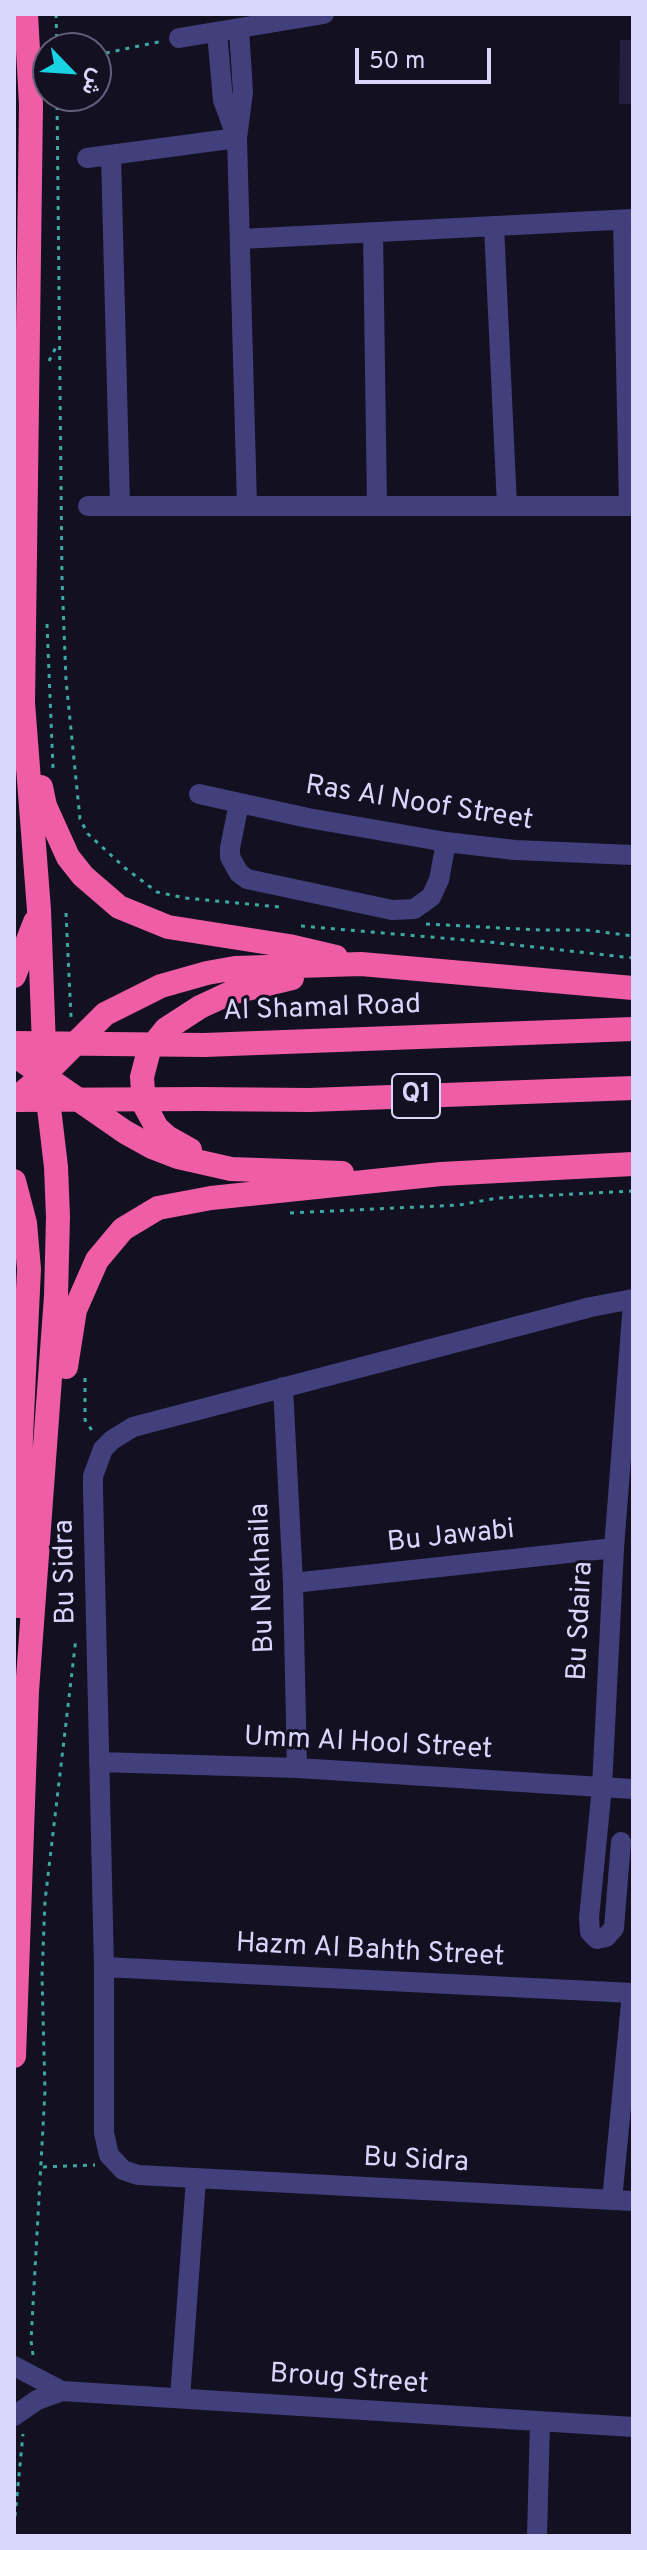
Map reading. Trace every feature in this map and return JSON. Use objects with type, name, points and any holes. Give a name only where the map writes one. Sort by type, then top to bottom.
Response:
[{"type":"highway","points":[[14,2056],[27,1691],[56,1296],[58,1217],[56,1167],[45,1074],[39,910],[23,703],[31,71],[26,14]]},
{"type":"highway","points":[[31,71],[43,14]]},
{"type":"highway","points":[[14,728],[23,703]]},
{"type":"highway","points":[[23,703],[45,806],[55,832],[76,868],[110,901],[168,927],[289,946],[361,964]]},
{"type":"highway","points":[[14,976],[39,910]]},
{"type":"highway","points":[[231,1169],[178,1145],[157,1128],[144,1104],[142,1090],[144,1063],[149,1050],[156,1039],[177,1021],[230,993],[361,964]]},
{"type":"highway","points":[[14,1100],[105,1014],[161,986],[235,968],[361,964],[633,988]]},
{"type":"highway","name":"Al Shamal Road","points":[[14,1043],[204,1045],[633,1029]]},
{"type":"highway","points":[[14,1055],[125,1132],[178,1157],[231,1169],[265,1172],[441,1174]]},
{"type":"highway","name":"Q1","points":[[14,1100],[310,1100],[633,1088]]},
{"type":"highway","points":[[27,1691],[69,1338],[89,1273],[113,1238],[145,1214],[189,1201],[441,1174],[633,1164]]},
{"type":"highway","points":[[14,1181],[25,1223],[29,1269],[21,1436],[17,1646],[19,1668],[27,1691]]},
{"type":"highway","points":[[14,1394],[21,1436]]},
{"type":"street","points":[[179,38],[324,14]]},
{"type":"street","points":[[239,29],[243,92],[237,138],[247,506]]},
{"type":"street","points":[[217,33],[223,100],[237,138]]},
{"type":"street","points":[[87,158],[237,138]]},
{"type":"street","points":[[111,155],[120,506]]},
{"type":"street","points":[[88,506],[631,506],[628,219],[241,239]]},
{"type":"street","points":[[494,226],[507,506]]},
{"type":"street","points":[[373,232],[377,506]]},
{"type":"street","name":"Ras Al Noof Street","points":[[199,794],[446,842],[515,850],[633,855]]},
{"type":"street","points":[[239,803],[230,857],[239,873],[247,879],[392,910],[414,909],[431,897],[439,880],[446,842]]},
{"type":"street","points":[[103,1449],[122,1432],[133,1427],[591,1307],[633,1301]]},
{"type":"street","name":"Bu Sdaira","points":[[621,1842],[614,1928],[610,1935],[597,1939],[590,1932],[589,1918],[602,1787],[614,1548],[633,1301]]},
{"type":"street","name":"Bu Nekhaila","points":[[283,1387],[293,1583],[297,1768]]},
{"type":"street","name":"Bu Sidra","points":[[103,1449],[93,1476],[104,1967],[104,2133],[109,2155],[116,2164],[138,2175],[623,2201]]},
{"type":"street","name":"Bu Jawabi","points":[[293,1583],[614,1548]]},
{"type":"street","name":"Umm Al Hool Street","points":[[99,1762],[297,1768],[633,1789]]},
{"type":"street","name":"Hazm Al Bahth Street","points":[[104,1967],[633,1993]]},
{"type":"street","points":[[623,2201],[633,1993]]},
{"type":"street","points":[[180,2398],[196,2179]]},
{"type":"street","name":"Broug Street","points":[[14,2366],[62,2391]]},
{"type":"street","name":"Broug Street","points":[[20,2421],[37,2400],[62,2391],[633,2427]]},
{"type":"street","points":[[537,2536],[540,2422]]},
{"type":"path","points":[[112,52],[179,38]]},
{"type":"path","points":[[57,112],[58,343],[66,680],[83,827],[125,868],[157,892],[185,898],[289,908]]},
{"type":"path","points":[[45,370],[58,343]]},
{"type":"path","points":[[47,610],[53,778]]},
{"type":"path","points":[[66,913],[74,1044]]},
{"type":"path","points":[[425,924],[586,930],[633,936]]},
{"type":"path","points":[[296,925],[633,958]]},
{"type":"path","points":[[282,1213],[459,1205],[498,1198],[633,1191]]},
{"type":"path","points":[[85,1373],[85,1420],[103,1449]]},
{"type":"path","points":[[35,2361],[31,2341],[43,2167],[42,1976],[45,1901],[77,1632]]},
{"type":"path","points":[[43,2167],[116,2164]]},
{"type":"path","points":[[14,2526],[22,2441],[20,2421]]},
{"type":"building","points":[[620,40],[633,40],[633,104],[619,104]]}]
